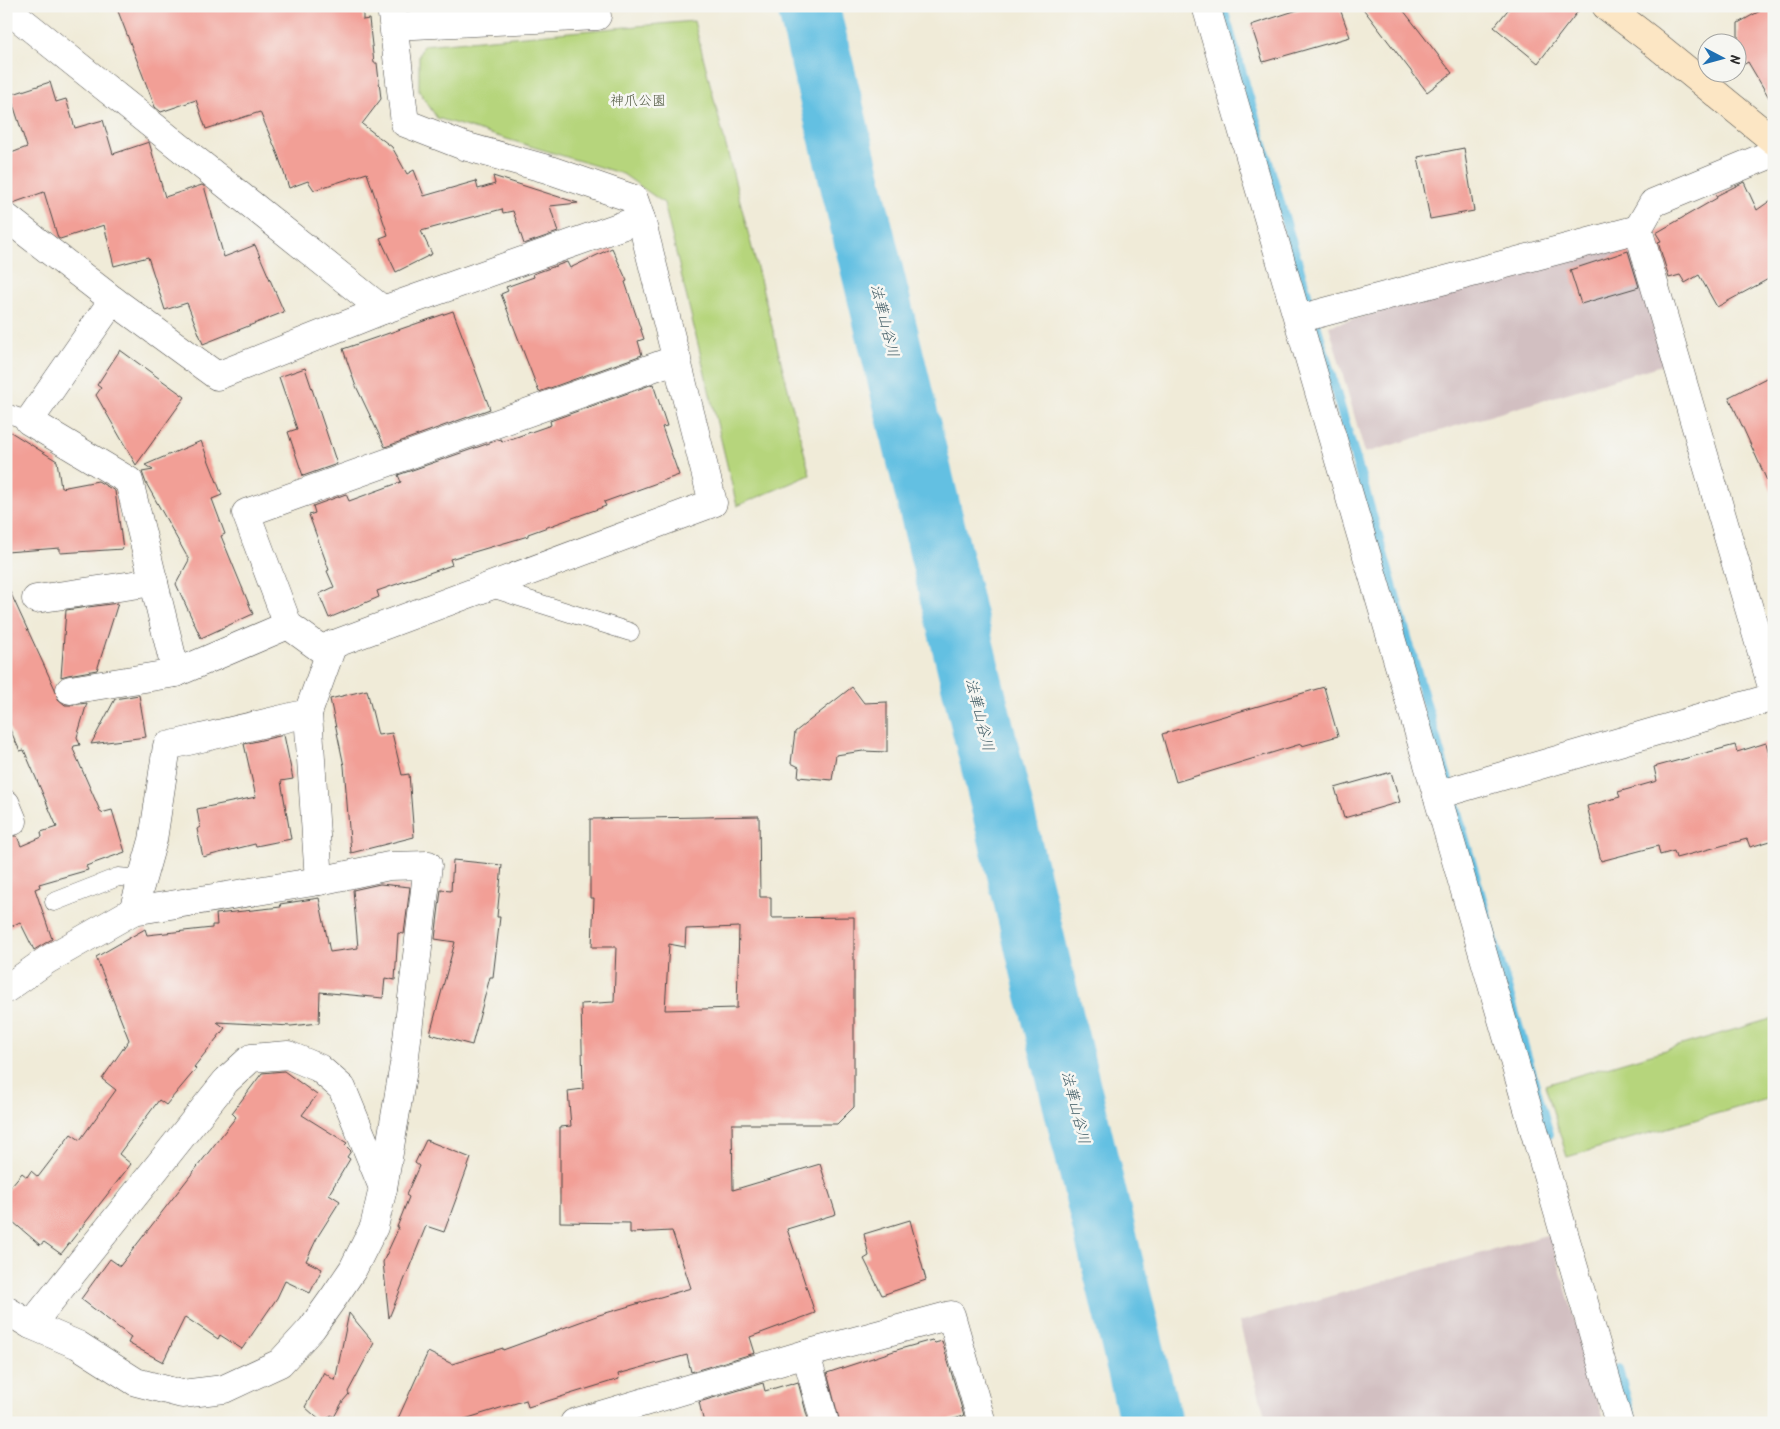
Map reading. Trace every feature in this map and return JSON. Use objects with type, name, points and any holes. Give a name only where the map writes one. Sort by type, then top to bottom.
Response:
[{"type":"main road","points":[[1606,6],[1774,141]]},
{"type":"street","points":[[595,6],[597,16],[393,16],[406,123],[464,146],[547,169],[634,199],[641,219],[713,504],[321,649],[288,625],[246,513],[676,359]]},
{"type":"street","points":[[1206,6],[1619,1423]]},
{"type":"street","points":[[6,8],[383,310]]},
{"type":"street","points":[[1437,795],[1774,696],[1638,230],[1653,203],[1774,153]]},
{"type":"street","points":[[6,217],[113,300],[217,376],[383,310],[641,219]]},
{"type":"street","points":[[1298,319],[1638,230]]},
{"type":"street","points":[[113,300],[18,417],[129,481],[176,673]]},
{"type":"street","points":[[36,599],[154,582]]},
{"type":"street","points":[[70,690],[176,673],[288,625]]},
{"type":"street","points":[[320,881],[308,712],[333,644]]},
{"type":"street","points":[[133,910],[153,840],[167,746],[308,712]]},
{"type":"street","points":[[6,989],[47,960],[133,910],[320,881],[389,866],[428,865],[404,1064],[383,1188],[374,1227],[353,1269],[312,1328],[280,1363],[224,1389],[182,1394],[136,1382],[78,1345],[31,1325],[6,1310]]},
{"type":"street","points":[[31,1325],[226,1081],[251,1058],[288,1054],[320,1068],[342,1088],[383,1188]]},
{"type":"street","points":[[574,1423],[648,1413],[806,1354],[951,1315],[982,1423]]},
{"type":"street","points":[[806,1354],[825,1423]]},
{"type":"lane","points":[[488,587],[630,632]]},
{"type":"lane","points":[[54,902],[118,878],[142,879]]},
{"type":"shaded area","points":[[1620,244],[1632,251],[1665,364],[1365,453],[1329,326]]},
{"type":"shaded area","points":[[1550,1234],[1605,1423],[1267,1423],[1239,1322]]},
{"type":"green space","name":"神爪公園","points":[[694,21],[810,475],[737,506],[664,203],[623,174],[437,118],[419,91],[419,56],[423,45]]},
{"type":"green space","points":[[1774,1018],[1774,1097],[1567,1157],[1545,1085]]},
{"type":"building","points":[[116,6],[363,6],[363,20],[369,19],[374,63],[377,63],[381,99],[362,124],[392,147],[407,174],[414,170],[424,196],[476,181],[478,189],[495,184],[493,176],[578,203],[550,206],[558,232],[524,244],[513,211],[503,213],[502,209],[421,231],[432,254],[396,272],[380,238],[388,235],[367,173],[314,190],[308,181],[289,188],[260,112],[206,129],[196,100],[161,112],[155,107]]},
{"type":"building","points":[[1310,6],[1339,6],[1350,37],[1263,62],[1251,25]]},
{"type":"building","points":[[1361,6],[1400,6],[1452,73],[1427,92]]},
{"type":"building","points":[[1511,6],[1582,6],[1538,63],[1494,27]]},
{"type":"building","points":[[1769,6],[1774,6],[1774,106],[1748,62],[1748,32],[1738,32],[1738,23]]},
{"type":"building","points":[[50,82],[56,102],[66,99],[75,128],[103,120],[113,154],[149,142],[165,197],[202,185],[204,186],[224,257],[255,245],[284,312],[203,344],[187,303],[165,310],[148,257],[114,266],[104,225],[60,239],[58,238],[44,192],[13,203],[6,202],[6,155],[27,147],[10,95]]},
{"type":"building","points":[[1464,148],[1474,211],[1430,219],[1418,157]]},
{"type":"building","points":[[1744,182],[1757,210],[1774,198],[1774,276],[1717,307],[1699,275],[1685,283],[1680,275],[1669,278],[1658,242],[1661,241],[1656,233],[1717,198],[1716,196]]},
{"type":"building","points":[[612,248],[627,281],[625,282],[644,339],[638,341],[642,355],[539,392],[501,294],[508,291],[506,287],[534,277],[533,274],[567,262],[570,268]]},
{"type":"building","points":[[1628,251],[1639,287],[1581,304],[1570,270]]},
{"type":"building","points":[[453,311],[490,409],[385,447],[355,384],[343,349]]},
{"type":"building","points":[[120,350],[185,397],[136,465],[96,395],[101,388],[97,385]]},
{"type":"building","points":[[305,368],[337,464],[303,476],[288,432],[297,429],[279,377]]},
{"type":"building","points":[[1774,374],[1774,496],[1729,397]]},
{"type":"building","points":[[653,384],[667,426],[662,427],[679,475],[604,502],[606,506],[528,534],[528,536],[450,559],[452,565],[377,591],[379,597],[329,618],[319,594],[334,587],[309,515],[315,513],[313,506],[346,494],[349,501],[401,482],[398,475],[501,439],[502,442],[551,425],[550,421]]},
{"type":"building","points":[[6,429],[57,461],[61,488],[98,481],[115,491],[123,549],[60,553],[60,548],[6,552]]},
{"type":"building","points":[[201,441],[222,495],[212,499],[225,534],[221,536],[253,614],[201,638],[176,584],[189,560],[146,483],[142,472],[153,470],[145,465]]},
{"type":"building","points":[[6,583],[58,699],[65,705],[87,703],[77,737],[80,745],[74,746],[73,749],[101,813],[112,810],[125,852],[86,866],[88,870],[39,884],[40,887],[35,889],[52,939],[34,950],[20,922],[6,929],[6,835],[17,836],[21,846],[42,837],[41,832],[57,827],[24,750],[20,751],[6,721]]},
{"type":"building","points":[[118,603],[97,670],[61,677],[66,610]]},
{"type":"building","points":[[852,687],[864,703],[887,702],[887,752],[863,751],[836,755],[832,780],[798,777],[799,767],[791,763],[795,732]]},
{"type":"building","points":[[1324,687],[1338,736],[1302,746],[1301,744],[1176,782],[1162,734]]},
{"type":"building","points":[[367,690],[378,735],[392,733],[402,775],[409,774],[414,837],[351,853],[344,766],[330,699]]},
{"type":"building","points":[[139,695],[146,737],[91,744],[115,699]]},
{"type":"building","points":[[284,735],[293,779],[281,781],[291,839],[256,846],[255,844],[203,857],[197,829],[200,827],[197,809],[256,797],[244,744]]},
{"type":"building","points":[[1766,743],[1774,770],[1774,840],[1750,847],[1747,839],[1676,858],[1674,851],[1660,855],[1658,846],[1601,861],[1587,806],[1620,797],[1618,792],[1657,781],[1654,767],[1735,745],[1737,752]]},
{"type":"building","points":[[1391,772],[1400,802],[1344,818],[1335,788]]},
{"type":"building","points":[[759,816],[760,897],[771,897],[771,918],[854,917],[854,1107],[837,1124],[732,1124],[733,1190],[820,1164],[836,1214],[787,1229],[815,1313],[750,1337],[755,1353],[691,1372],[687,1355],[618,1374],[619,1379],[528,1407],[526,1400],[452,1423],[396,1423],[428,1352],[452,1364],[503,1348],[503,1350],[599,1315],[691,1288],[672,1231],[630,1233],[630,1223],[560,1222],[560,1127],[571,1126],[568,1091],[583,1089],[581,1004],[614,1002],[616,947],[592,947],[594,898],[590,898],[590,819]],"holes":[[[739,927],[737,1008],[665,1010],[669,944],[685,947],[686,929]]]},
{"type":"building","points":[[453,860],[502,865],[497,917],[500,917],[493,977],[490,977],[472,1045],[430,1034],[455,942],[435,939],[441,890],[451,891]]},
{"type":"building","points":[[380,884],[410,887],[404,934],[398,933],[395,980],[385,978],[383,998],[320,992],[319,1023],[291,1026],[217,1022],[225,1028],[194,1067],[196,1069],[166,1105],[159,1100],[119,1154],[131,1164],[61,1254],[44,1242],[40,1245],[6,1216],[6,1192],[22,1173],[27,1177],[31,1171],[38,1177],[71,1134],[80,1140],[116,1090],[102,1079],[129,1040],[96,957],[145,929],[147,935],[212,928],[212,925],[217,925],[216,914],[281,907],[280,904],[319,898],[330,952],[358,948],[353,890]]},
{"type":"building","points":[[284,1071],[317,1095],[302,1115],[347,1143],[345,1145],[351,1151],[347,1157],[350,1159],[329,1194],[340,1201],[318,1236],[306,1261],[322,1269],[310,1293],[285,1281],[277,1298],[242,1349],[220,1335],[218,1339],[185,1317],[163,1362],[128,1343],[131,1337],[81,1299],[110,1259],[120,1266],[236,1117],[232,1113],[262,1073]]},
{"type":"building","points":[[426,1140],[471,1158],[444,1232],[426,1226],[389,1318],[383,1262],[399,1227],[397,1227],[409,1197],[406,1195],[419,1166],[415,1163]]},
{"type":"building","points":[[910,1220],[926,1280],[882,1295],[864,1259],[869,1256],[864,1234]]},
{"type":"building","points":[[349,1313],[374,1343],[348,1392],[349,1394],[334,1417],[331,1415],[323,1423],[305,1407],[324,1372],[335,1381]]},
{"type":"building","points":[[932,1340],[935,1343],[942,1341],[964,1416],[939,1423],[840,1423],[827,1373]]},
{"type":"building","points":[[798,1382],[809,1423],[704,1423],[699,1402],[763,1383],[765,1391]]},
{"type":"waterway","name":"法華山谷川","points":[[808,6],[1151,1423]]},
{"type":"waterway","points":[[1222,6],[1368,501],[1549,1134]]},
{"type":"waterway","points":[[1618,1369],[1633,1423]]}]
